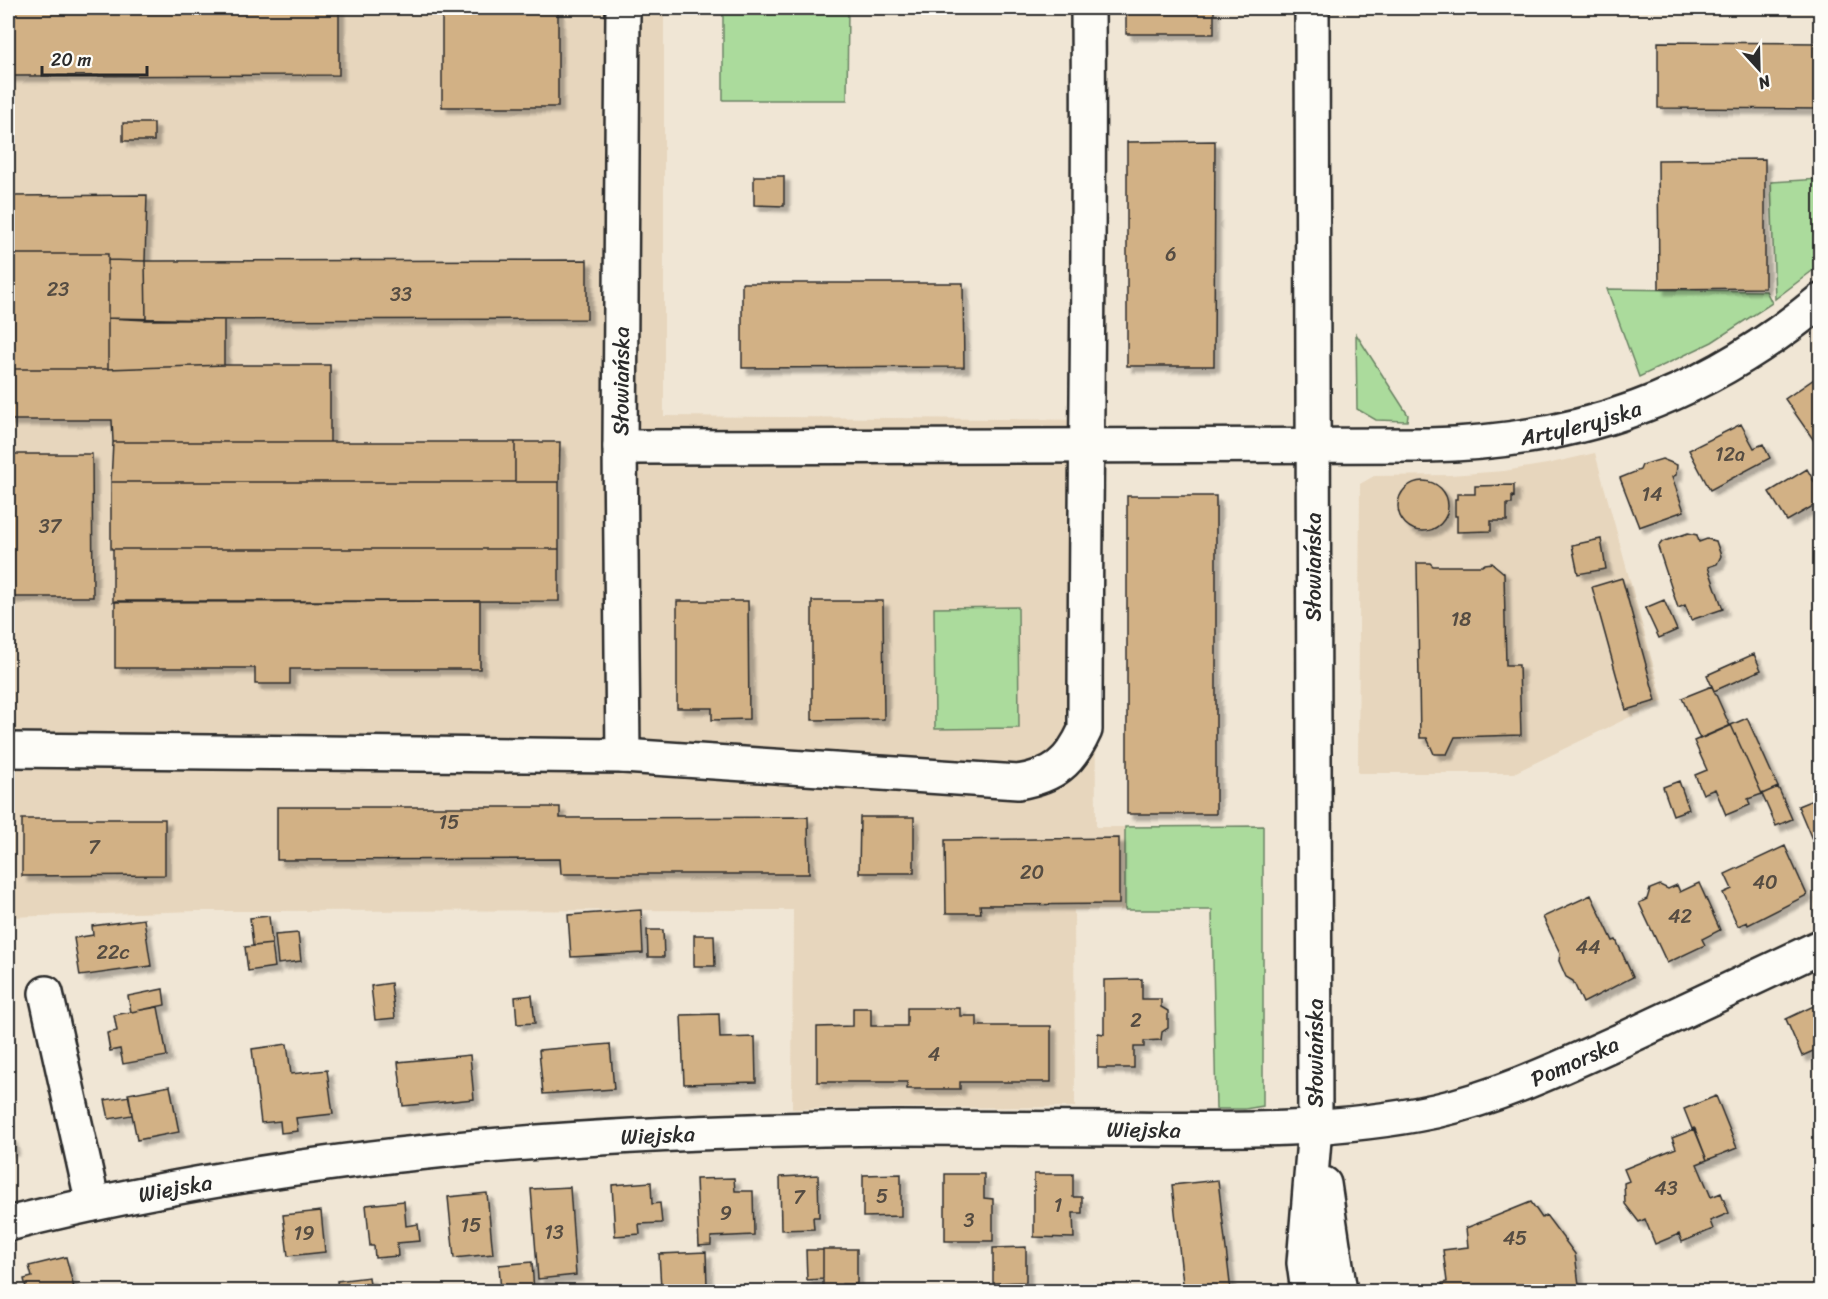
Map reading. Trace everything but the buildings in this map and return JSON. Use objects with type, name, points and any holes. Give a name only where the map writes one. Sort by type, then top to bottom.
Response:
[{"type":"street","name":"Słowiańska","points":[[623,756],[620,447],[624,8]]},
{"type":"street","points":[[8,750],[623,756],[1018,782],[1047,775],[1063,763],[1077,747],[1085,730],[1088,8]]},
{"type":"street","name":"Słowiańska","points":[[1308,1292],[1304,1263],[1315,1127],[1312,8]]},
{"type":"street","name":"Artyleryjska","points":[[620,447],[1428,445],[1490,442],[1583,426],[1635,409],[1712,375],[1752,352],[1821,301]]},
{"type":"street","name":"Pomorska","points":[[1315,1127],[1430,1112],[1523,1084],[1821,947]]},
{"type":"street","points":[[46,993],[93,1204]]},
{"type":"street","name":"Słowiańska","points":[[1315,1127],[1340,1292]]},
{"type":"street","name":"Wiejska","points":[[8,1224],[93,1204],[229,1178],[376,1158],[619,1137],[838,1129],[1235,1130],[1315,1127]]},
{"type":"shaded area","points":[[8,8],[664,8],[664,416],[1094,420],[1096,827],[1125,827],[1125,910],[1074,910],[1075,1107],[792,1109],[793,910],[197,911],[8,917]]},
{"type":"shaded area","points":[[1595,453],[1663,701],[1514,773],[1358,773],[1360,484],[1374,476],[1450,475],[1504,471]]},
{"type":"green space","points":[[723,8],[848,8],[847,100],[723,100]]},
{"type":"green space","points":[[1820,179],[1820,265],[1775,299],[1771,182]]},
{"type":"green space","points":[[1607,289],[1766,291],[1772,303],[1712,342],[1639,377]]},
{"type":"green space","points":[[1356,334],[1408,415],[1407,421],[1376,420],[1357,409]]},
{"type":"green space","points":[[1018,607],[1019,728],[935,729],[934,608]]},
{"type":"green space","points":[[1263,826],[1263,1106],[1245,1109],[1216,1109],[1212,910],[1125,910],[1125,827]]}]
